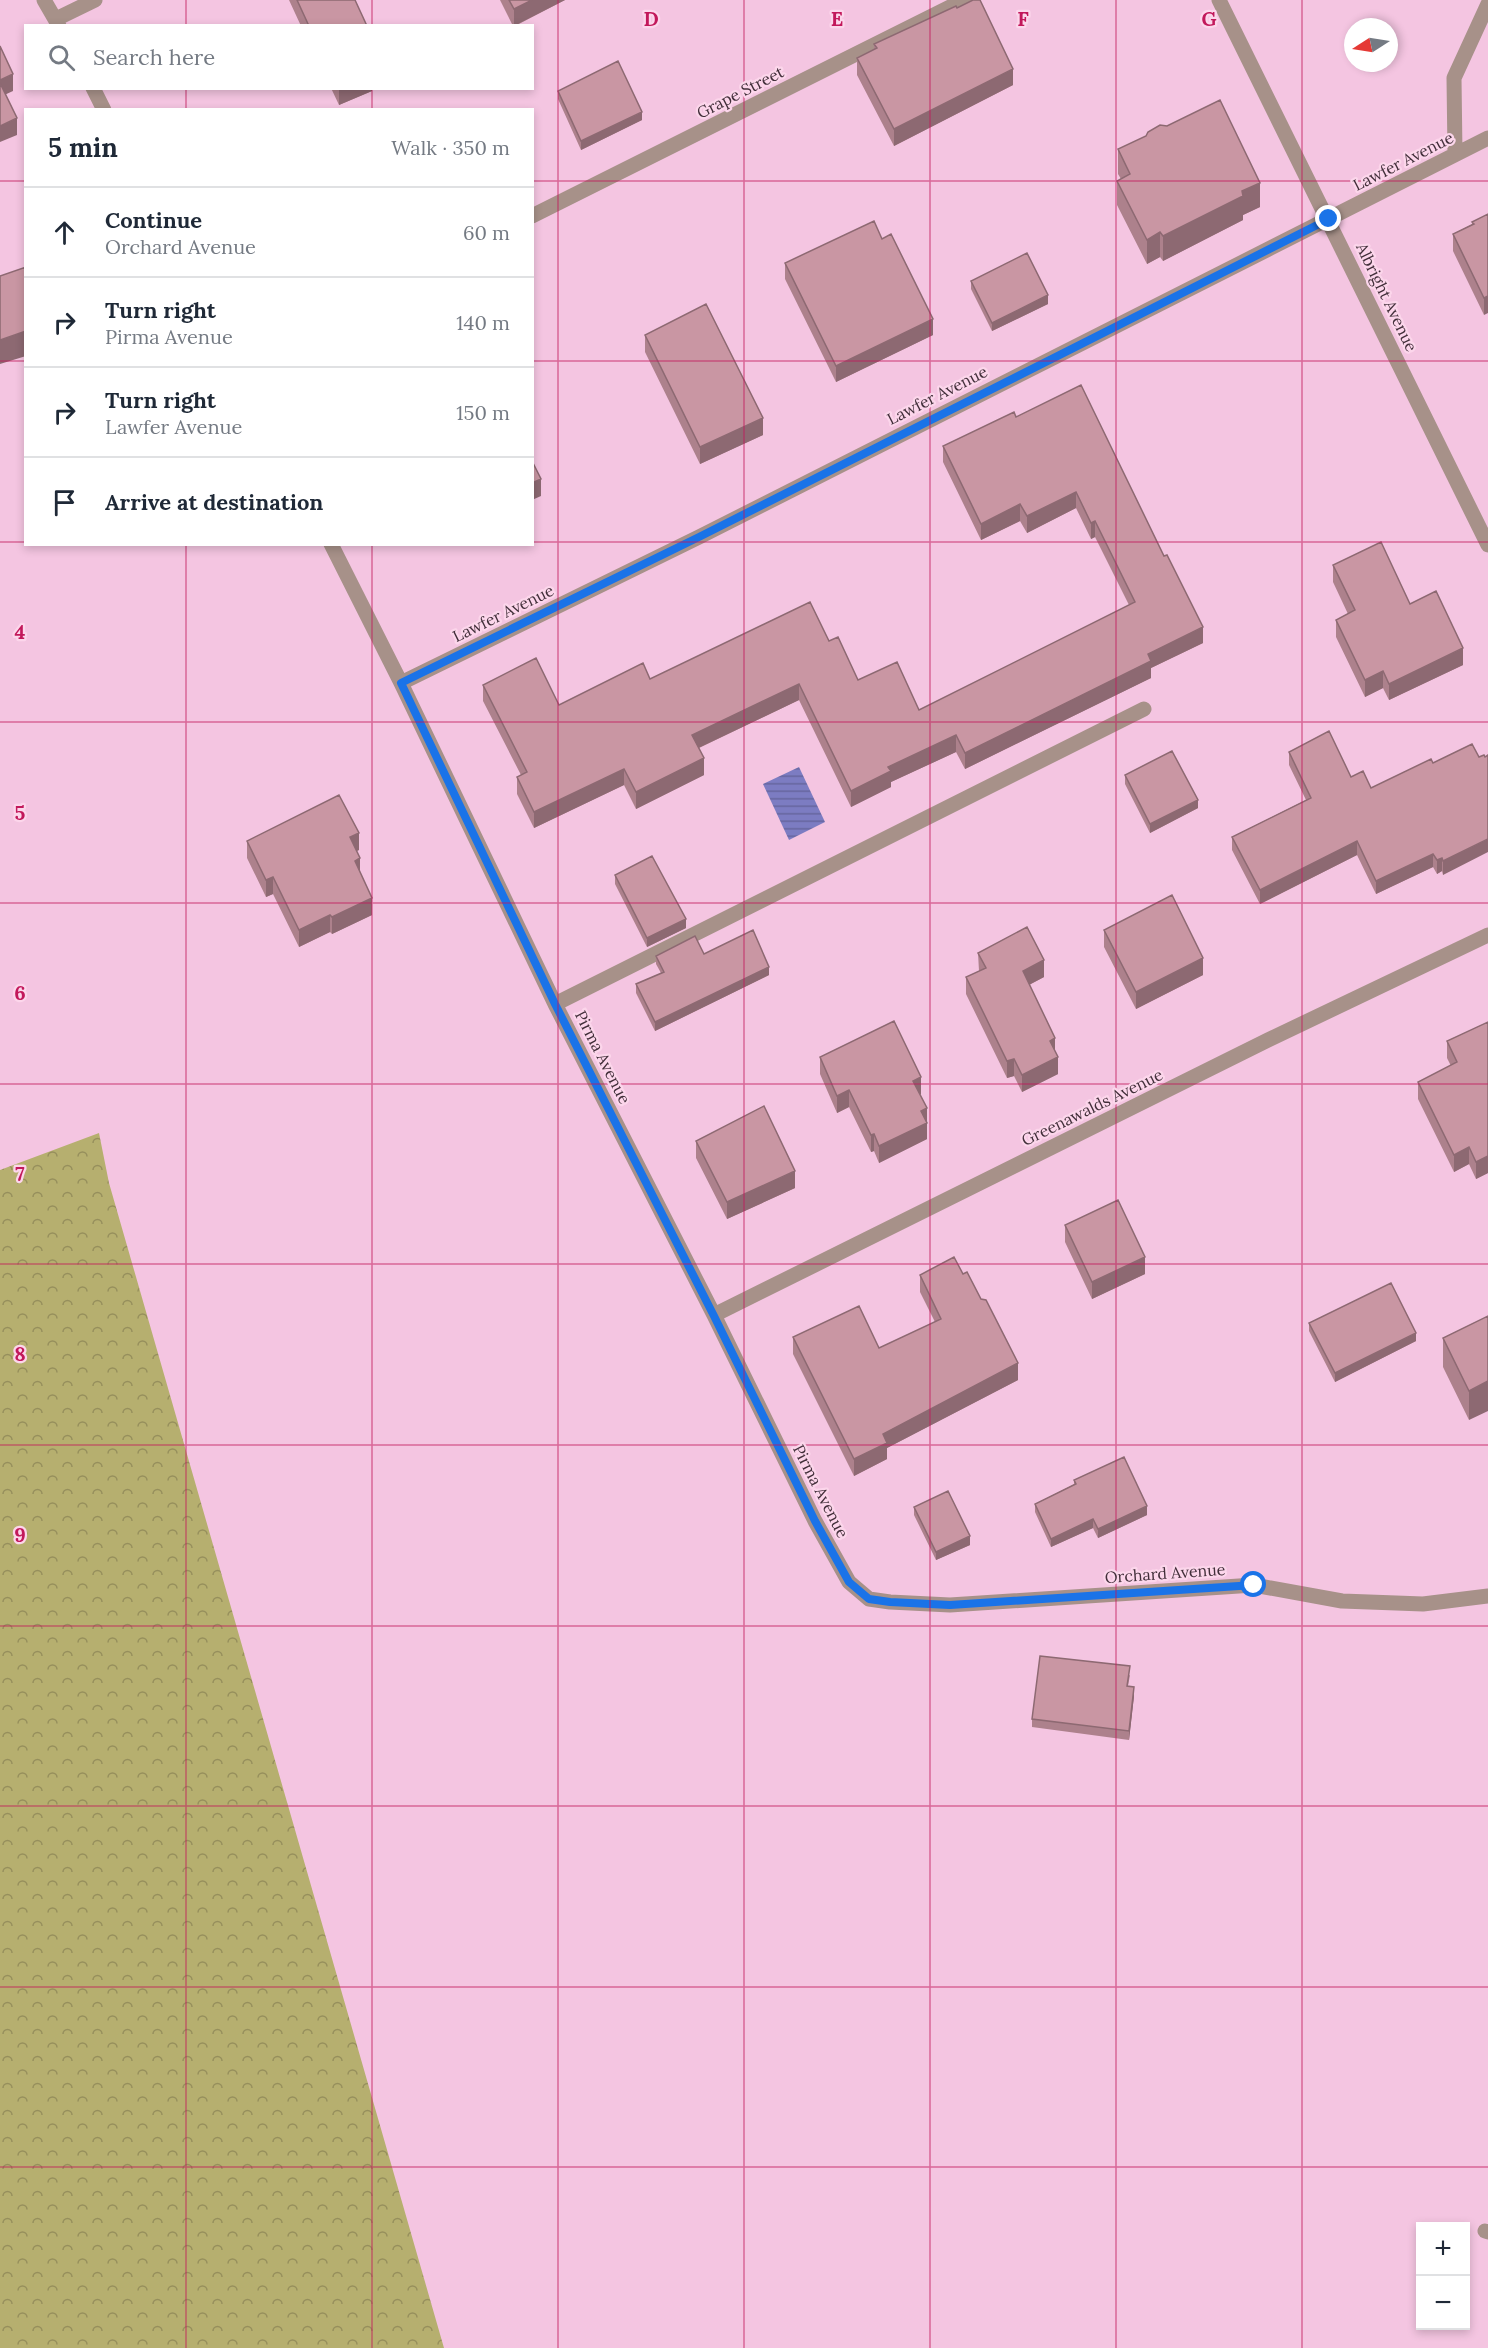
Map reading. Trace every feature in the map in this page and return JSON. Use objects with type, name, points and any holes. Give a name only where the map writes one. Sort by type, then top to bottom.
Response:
[{"type":"street","points":[[44,0],[58,22],[95,0]]},
{"type":"street","name":"Grape Street","points":[[534,215],[964,0]]},
{"type":"street","name":"Albright Avenue","points":[[1219,0],[1488,545]]},
{"type":"street","points":[[1455,154],[1454,78],[1488,4]]},
{"type":"street","points":[[94,90],[103,108]]},
{"type":"street","name":"Lawfer Avenue","points":[[401,683],[710,532],[1488,138]]},
{"type":"street","name":"Pirma Avenue","points":[[332,546],[401,683],[555,1004],[714,1316],[815,1521],[849,1582]]},
{"type":"street","points":[[555,1004],[1144,709]]},
{"type":"street","name":"Greenawalds Avenue","points":[[714,1316],[1268,1040],[1488,935]]},
{"type":"street","name":"Orchard Avenue","points":[[849,1582],[869,1599],[950,1605],[1254,1585],[1342,1601],[1423,1604],[1488,1596]]},
{"type":"green space","points":[[99,1133],[109,1183],[444,2348],[0,2348],[0,1170]]},
{"type":"water","points":[[799,767],[825,822],[789,840],[763,784]]},
{"type":"building","points":[[297,0],[355,0],[366,24],[308,24]]},
{"type":"building","points":[[509,0],[532,0],[514,9]]},
{"type":"building","points":[[973,0],[980,0],[1013,69],[894,129],[857,58],[877,48],[874,44]]},
{"type":"building","points":[[0,46],[13,74],[0,80]]},
{"type":"building","points":[[618,61],[642,112],[581,141],[558,91]]},
{"type":"building","points":[[0,83],[17,118],[0,126]]},
{"type":"building","points":[[1220,100],[1260,183],[1242,191],[1243,196],[1163,236],[1160,232],[1147,240],[1117,181],[1130,174],[1118,149],[1146,136],[1148,132],[1160,125],[1167,126]]},
{"type":"building","points":[[1488,214],[1488,296],[1484,298],[1453,234]]},
{"type":"building","points":[[874,221],[882,239],[891,234],[933,319],[836,366],[785,263]]},
{"type":"building","points":[[1027,253],[1048,295],[992,323],[971,281]]},
{"type":"building","points":[[24,268],[24,332],[0,340],[0,276]]},
{"type":"building","points":[[706,304],[763,418],[700,447],[645,335]]},
{"type":"building","points":[[1081,385],[1164,556],[1167,555],[1203,627],[1148,654],[1151,661],[965,753],[956,735],[888,767],[891,771],[851,791],[799,684],[692,735],[704,758],[636,792],[624,769],[534,812],[517,777],[527,772],[483,685],[536,658],[559,705],[643,663],[650,679],[810,602],[829,641],[838,637],[858,680],[897,662],[919,710],[1135,602],[1095,521],[1091,523],[1076,492],[1027,516],[1020,504],[981,524],[943,446],[1014,412],[1016,417]]},
{"type":"building","points":[[534,465],[541,479],[534,482]]},
{"type":"building","points":[[1381,542],[1410,604],[1436,591],[1463,648],[1389,684],[1383,671],[1365,680],[1336,620],[1355,610],[1333,565]]},
{"type":"building","points":[[1329,731],[1351,777],[1363,771],[1371,788],[1431,759],[1433,763],[1472,744],[1479,757],[1488,755],[1488,839],[1443,861],[1442,858],[1437,860],[1433,854],[1376,881],[1357,841],[1260,890],[1232,837],[1311,798],[1289,752]]},
{"type":"building","points":[[1172,751],[1198,800],[1150,824],[1125,775]]},
{"type":"building","points":[[339,795],[359,833],[350,837],[360,858],[355,861],[372,898],[299,930],[273,877],[266,880],[247,841]]},
{"type":"building","points":[[652,856],[686,919],[647,938],[615,875]]},
{"type":"building","points":[[1172,895],[1203,958],[1136,992],[1104,930]]},
{"type":"building","points":[[1027,927],[1044,960],[1023,971],[1055,1038],[1050,1041],[1058,1057],[1022,1075],[1014,1059],[1007,1061],[966,977],[986,968],[978,953]]},
{"type":"building","points":[[753,930],[769,967],[655,1022],[636,984],[664,972],[656,956],[695,936],[704,954]]},
{"type":"building","points":[[894,1021],[921,1077],[913,1081],[927,1108],[921,1111],[927,1123],[879,1146],[874,1134],[871,1135],[849,1090],[837,1096],[820,1057]]},
{"type":"building","points":[[1488,1022],[1488,1156],[1476,1162],[1469,1147],[1454,1155],[1418,1082],[1457,1062],[1447,1041]]},
{"type":"building","points":[[764,1106],[795,1171],[727,1202],[696,1141]]},
{"type":"building","points":[[1118,1200],[1145,1257],[1092,1282],[1065,1225]]},
{"type":"building","points":[[954,1257],[963,1274],[967,1272],[981,1299],[986,1300],[1018,1363],[883,1434],[887,1443],[854,1459],[793,1337],[859,1306],[879,1348],[941,1319],[920,1275]]},
{"type":"building","points":[[1391,1283],[1416,1333],[1335,1373],[1309,1323]]},
{"type":"building","points":[[1488,1316],[1488,1381],[1469,1391],[1443,1338]]},
{"type":"building","points":[[1124,1457],[1147,1506],[1098,1529],[1093,1519],[1051,1539],[1035,1504],[1076,1484],[1074,1480]]},
{"type":"building","points":[[948,1491],[970,1536],[936,1552],[914,1507]]},
{"type":"building","points":[[1040,1656],[1130,1666],[1127,1686],[1134,1687],[1129,1731],[1032,1719]]},
{"type":"route","points":[[1254,1585],[950,1605],[869,1599],[849,1582],[815,1521],[714,1316],[555,1004],[401,683],[699,537],[1329,219]]}]
